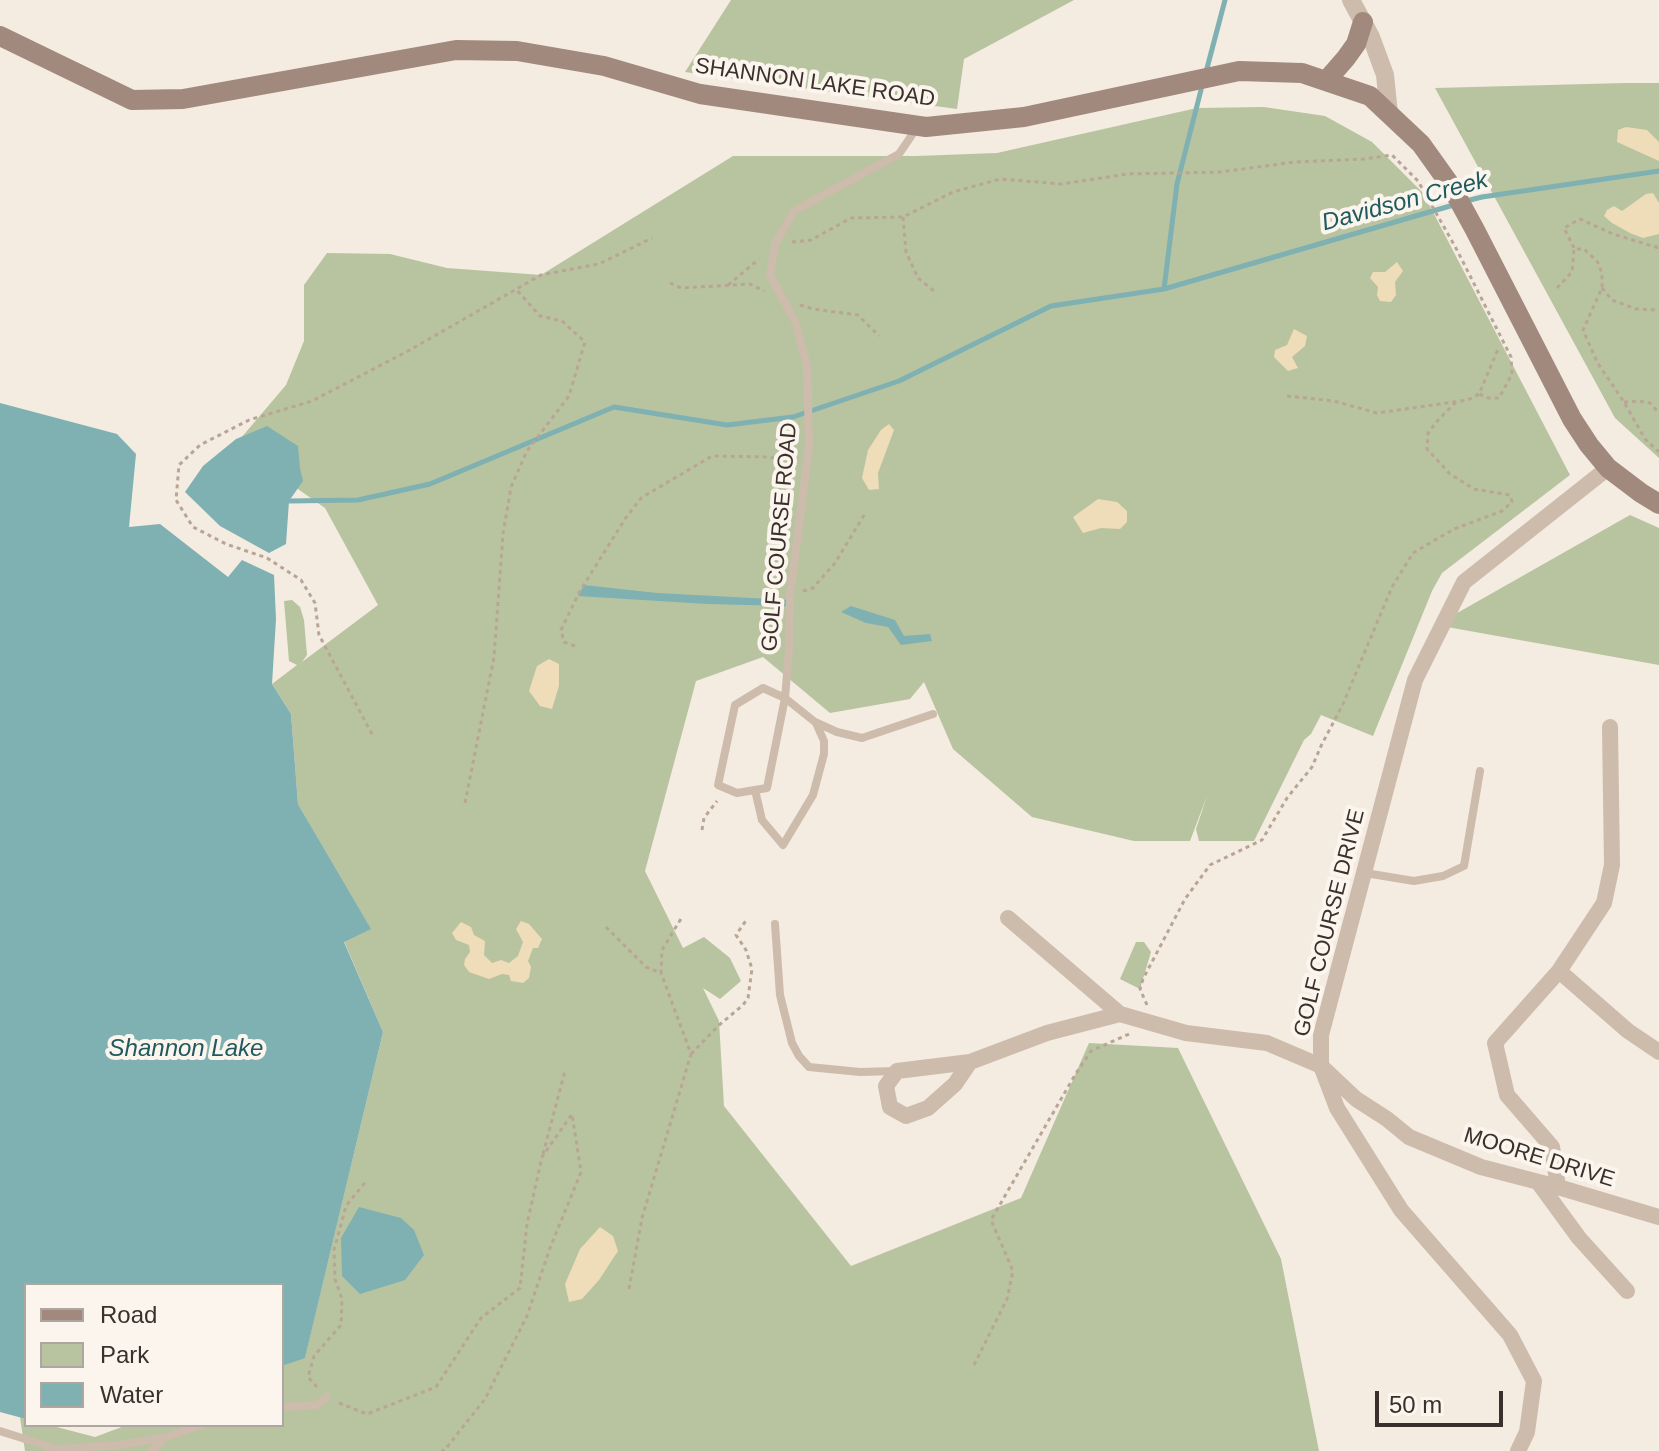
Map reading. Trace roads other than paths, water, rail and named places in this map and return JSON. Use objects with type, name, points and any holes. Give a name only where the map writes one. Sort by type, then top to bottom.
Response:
[{"type":"main road","points":[[1326,81],[1342,66],[1356,44],[1363,22]]},
{"type":"main road","name":"SHANNON LAKE ROAD","points":[[0,36],[132,100],[183,99],[456,50],[517,51],[604,66],[700,94],[926,127],[1024,117],[1239,71],[1302,73],[1370,96],[1421,144],[1451,186],[1572,419],[1589,445],[1608,468],[1659,504]]},
{"type":"street","points":[[1356,1],[1385,75],[1389,114]]},
{"type":"street","name":"GOLF COURSE DRIVE","points":[[1518,1451],[1527,1432],[1534,1381],[1510,1335],[1401,1210],[1337,1108],[1321,1066],[1321,1035],[1415,680],[1464,582],[1608,468]]},
{"type":"street","points":[[1558,1187],[1552,1147],[1507,1095],[1495,1043],[1559,971],[1604,903],[1612,865],[1610,727]]},
{"type":"street","points":[[1008,918],[1120,1014]]},
{"type":"street","points":[[1559,971],[1628,1031],[1659,1052]]},
{"type":"street","name":"MOORE DRIVE","points":[[897,1071],[970,1062],[1047,1033],[1120,1014],[1186,1033],[1267,1043],[1321,1066],[1356,1099],[1409,1137],[1481,1167],[1659,1217]]},
{"type":"street","points":[[897,1071],[886,1086],[890,1107],[906,1116],[928,1108],[955,1084],[970,1062]]},
{"type":"street","points":[[1538,1182],[1579,1238],[1627,1291]]},
{"type":"lane","name":"GOLF COURSE ROAD","points":[[755,790],[767,788],[785,698],[790,595],[809,448],[807,365],[795,321],[770,275],[775,244],[794,211],[899,154],[919,126]]},
{"type":"lane","points":[[815,722],[824,741],[824,754],[813,795],[783,845],[762,820],[755,790],[737,793],[718,785],[735,705],[763,688],[785,698],[815,722],[862,738],[933,714]]},
{"type":"lane","points":[[1364,873],[1414,881],[1443,876],[1464,866],[1480,771]]},
{"type":"lane","points":[[775,924],[780,995],[792,1043],[799,1056],[809,1067],[860,1072],[897,1071]]},
{"type":"lane","points":[[284,1407],[317,1405],[327,1397]]},
{"type":"lane","points":[[0,1431],[57,1449],[119,1445],[166,1437],[196,1427]]},
{"type":"lane","points":[[151,1451],[166,1437]]},
{"type":"water","name":"Shannon Lake","points":[[0,403],[117,434],[136,454],[129,527],[160,524],[228,577],[242,560],[274,575],[276,619],[272,684],[291,714],[298,804],[371,929],[344,942],[383,1032],[305,1358],[284,1365],[284,1283],[24,1283],[24,1418],[0,1412]]},
{"type":"water","points":[[267,426],[298,446],[303,481],[289,501],[286,544],[269,553],[220,526],[185,492],[203,466],[236,439]]},
{"type":"water","points":[[584,585],[657,593],[790,600],[789,606],[578,596]]},
{"type":"water","points":[[851,606],[895,620],[904,636],[930,634],[932,641],[901,645],[888,627],[866,623],[841,612]]},
{"type":"water","points":[[359,1207],[401,1218],[414,1230],[424,1255],[405,1280],[360,1294],[342,1276],[341,1238]]},
{"type":"waterway","points":[[1206,72],[1225,0]]},
{"type":"waterway","points":[[1164,289],[1177,184],[1202,86]]},
{"type":"waterway","name":"Davidson Creek","points":[[1466,201],[1659,171]]},
{"type":"waterway","points":[[289,501],[358,500],[430,484],[614,407],[727,425],[793,417],[899,381],[1051,306],[1164,289],[1457,204]]}]
